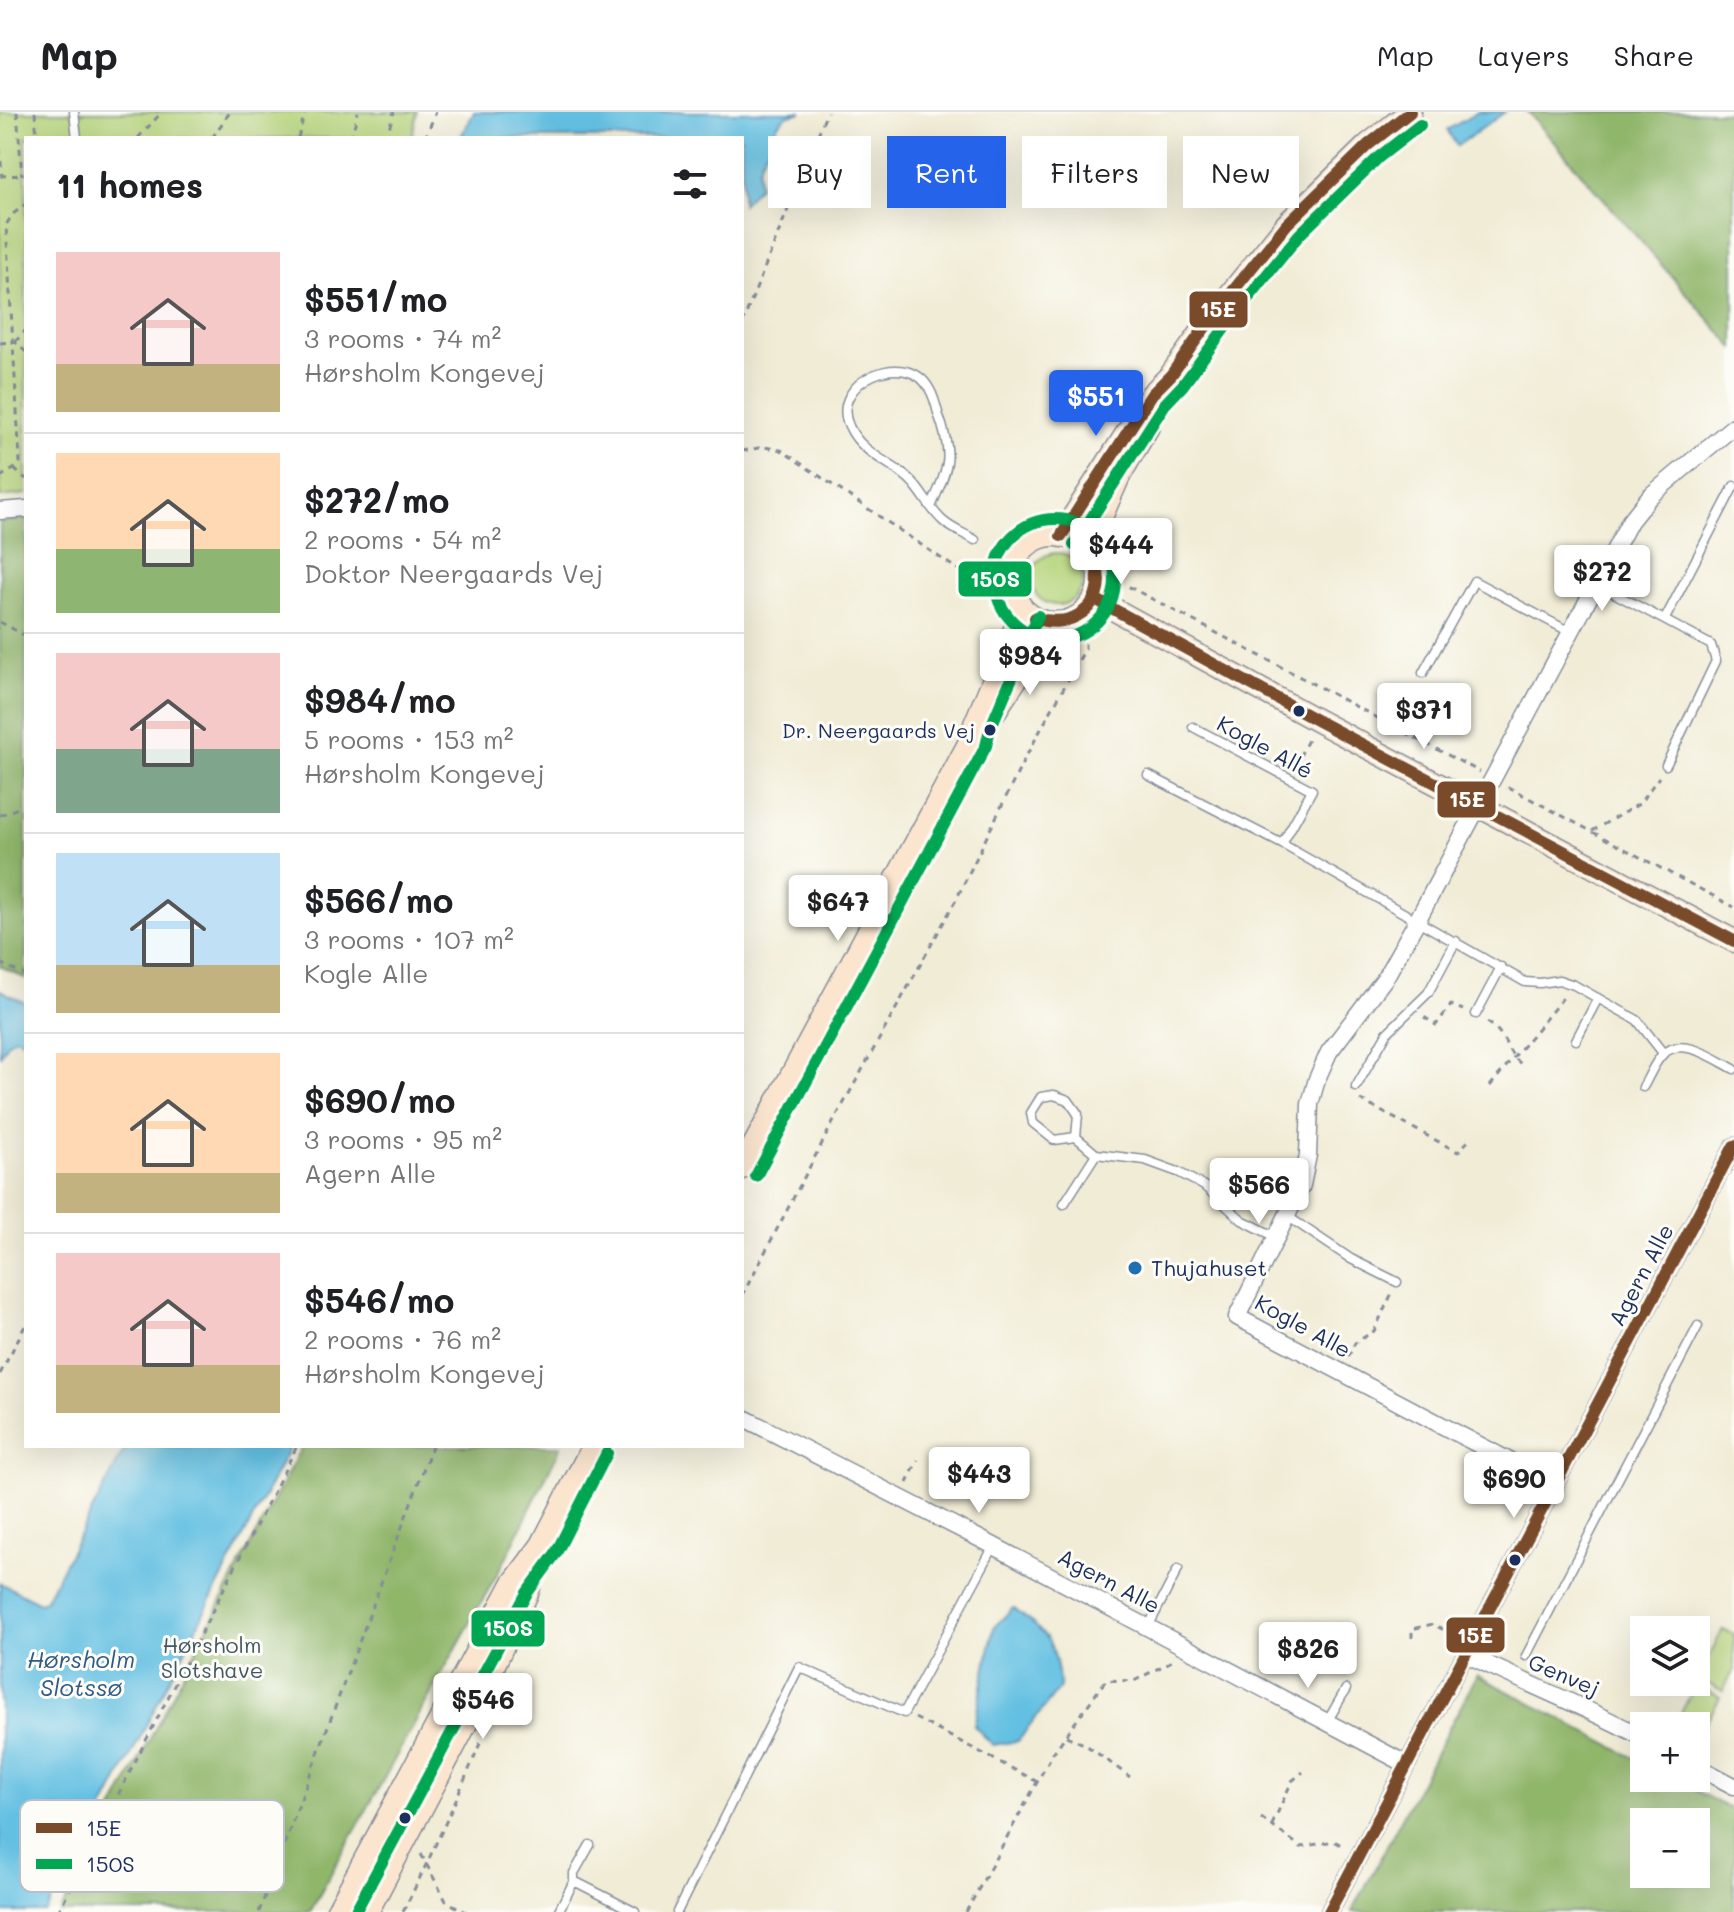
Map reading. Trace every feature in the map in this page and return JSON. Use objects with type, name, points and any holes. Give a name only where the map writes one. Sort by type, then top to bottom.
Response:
[{"type":"main road","points":[[1061,536],[1152,394],[1171,375],[1216,312],[1287,224],[1368,145],[1410,112]]},
{"type":"main road","points":[[1087,549],[1119,476],[1164,402],[1171,375]]},
{"type":"main road","points":[[1061,536],[1075,540],[1087,549],[1096,563],[1093,597],[1070,621],[1042,621],[1018,600],[1011,575],[1016,559],[1024,548],[1035,540],[1061,536]]},
{"type":"main road","points":[[1093,597],[1734,941]]},
{"type":"main road","points":[[744,1164],[972,738],[1018,600]]},
{"type":"main road","points":[[972,738],[985,727],[1053,623]]},
{"type":"main road","points":[[337,1912],[513,1584],[542,1545],[592,1448]]},
{"type":"main road","points":[[367,1912],[471,1714],[528,1591],[542,1545]]},
{"type":"main road","points":[[350,1912],[438,1744],[447,1707]]},
{"type":"street","name":"Kogle Alle","points":[[1555,1485],[1237,1317],[1302,1185],[1308,1155],[1310,1104],[1329,1052],[1385,978],[1630,521],[1650,496],[1734,426]]},
{"type":"street","points":[[0,511],[24,509]]},
{"type":"street","name":"Agern Alle","points":[[1329,1912],[1734,1146]]},
{"type":"street","name":"Agern Alle","points":[[744,1421],[901,1497],[1406,1764]]},
{"type":"street","name":"Genvej","points":[[1468,1649],[1531,1686],[1585,1707],[1630,1731]]},
{"type":"street","points":[[1710,1773],[1734,1786]]},
{"type":"lane","points":[[74,112],[77,136]]},
{"type":"lane","points":[[931,507],[948,463],[948,441],[930,387],[915,373],[887,368],[863,380],[851,394],[846,411],[848,425],[863,448],[910,479],[931,507],[943,521],[975,540]]},
{"type":"lane","points":[[1665,619],[1734,486]]},
{"type":"lane","points":[[1423,673],[1474,581],[1570,632]]},
{"type":"lane","points":[[1595,583],[1711,645],[1716,661],[1666,765]]},
{"type":"lane","name":"Kogle Allé","points":[[1193,727],[1312,790],[1282,844]]},
{"type":"lane","points":[[1148,775],[1282,844],[1525,982],[1559,980],[1574,985],[1637,1020],[1663,1053]]},
{"type":"lane","points":[[1356,1087],[1387,1033],[1428,993],[1456,941]]},
{"type":"lane","points":[[1476,1014],[1501,967]]},
{"type":"lane","points":[[1576,1040],[1598,998]]},
{"type":"lane","points":[[1643,1087],[1663,1053],[1676,1048],[1692,1048],[1734,1069]]},
{"type":"lane","points":[[1076,1137],[1078,1114],[1068,1100],[1054,1095],[1041,1097],[1031,1113],[1033,1123],[1054,1140],[1076,1137],[1096,1154],[1145,1160],[1178,1172],[1204,1186],[1242,1220],[1276,1237]]},
{"type":"lane","points":[[1064,1204],[1096,1154]]},
{"type":"lane","points":[[1286,1215],[1351,1259],[1397,1282]]},
{"type":"lane","points":[[1526,1656],[1698,1326]]},
{"type":"lane","points":[[677,1912],[799,1667],[904,1713],[994,1546]]},
{"type":"lane","points":[[1148,1627],[1178,1569]]},
{"type":"lane","points":[[1327,1722],[1346,1689]]},
{"type":"lane","points":[[558,1912],[590,1845]]},
{"type":"lane","points":[[574,1881],[635,1912]]},
{"type":"path","points":[[0,149],[1,176],[24,175],[17,112]]},
{"type":"path","points":[[35,112],[37,136]]},
{"type":"path","points":[[140,136],[162,112]]},
{"type":"path","points":[[213,136],[230,112]]},
{"type":"path","points":[[299,136],[305,112]]},
{"type":"path","points":[[352,136],[358,112]]},
{"type":"path","points":[[387,136],[394,112]]},
{"type":"path","points":[[426,136],[436,112]]},
{"type":"path","points":[[744,319],[827,112]]},
{"type":"path","points":[[0,477],[20,462],[6,225],[24,206]]},
{"type":"path","points":[[0,343],[15,342],[24,332]]},
{"type":"path","points":[[15,342],[24,350]]},
{"type":"path","points":[[17,409],[24,409]]},
{"type":"path","points":[[17,418],[24,418]]},
{"type":"path","points":[[18,426],[24,425]]},
{"type":"path","points":[[19,434],[24,434]]},
{"type":"path","points":[[19,441],[24,441]]},
{"type":"path","points":[[744,451],[764,447],[781,450],[991,592],[1018,600]]},
{"type":"path","points":[[14,469],[24,477]]},
{"type":"path","points":[[744,1292],[830,1128],[956,900],[1023,762],[1085,649],[1093,597],[1122,583],[1734,907]]},
{"type":"path","points":[[0,622],[24,635]]},
{"type":"path","points":[[1592,831],[1639,804],[1666,765]]},
{"type":"path","points":[[0,815],[24,806]]},
{"type":"path","points":[[0,963],[24,975]]},
{"type":"path","points":[[1490,1086],[1574,985]]},
{"type":"path","points":[[1356,1087],[1357,1098],[1458,1152],[1470,1139]]},
{"type":"path","points":[[1340,1372],[1355,1343],[1374,1331],[1397,1282]]},
{"type":"path","points":[[0,1374],[24,1328]]},
{"type":"path","points":[[115,1800],[296,1448]]},
{"type":"path","points":[[284,1845],[431,1448]]},
{"type":"path","points":[[901,1497],[918,1460]]},
{"type":"path","points":[[1412,1638],[1412,1629],[1433,1624],[1468,1649]]},
{"type":"path","points":[[966,1912],[1037,1782],[1065,1736],[1106,1680],[1134,1681],[1191,1650]]},
{"type":"path","points":[[904,1713],[1037,1782]]},
{"type":"path","points":[[1065,1736],[1086,1745],[1130,1777]]},
{"type":"path","points":[[1272,1825],[1292,1781],[1303,1772]]},
{"type":"path","points":[[1261,1818],[1301,1847],[1334,1841],[1359,1855]]},
{"type":"path","points":[[410,1834],[413,1845],[428,1863],[446,1901],[466,1912]]},
{"type":"path","points":[[58,1912],[68,1892]]},
{"type":"path","points":[[259,1912],[266,1892]]},
{"type":"green space","points":[[0,112],[417,112],[412,136],[24,136],[24,494],[0,497]]},
{"type":"green space","points":[[1528,112],[1734,112],[1734,348]]},
{"type":"green space","points":[[24,519],[24,978],[0,966],[0,522]]},
{"type":"green space","points":[[1057,553],[1075,561],[1083,579],[1075,597],[1057,605],[1039,597],[1031,579],[1039,561]]},
{"type":"green space","name":"Hørsholm Slotshave","points":[[301,1448],[560,1448],[506,1558],[310,1912],[60,1912],[70,1892],[284,1892],[284,1800],[118,1800]]},
{"type":"green space","points":[[1723,1629],[1734,1635],[1734,1670],[1723,1691],[1710,1685],[1710,1655]]},
{"type":"green space","points":[[1477,1675],[1630,1756],[1630,1792],[1698,1792],[1734,1811],[1734,1912],[1352,1912]]},
{"type":"green space","points":[[1710,1692],[1720,1697],[1710,1716],[1710,1712],[1681,1712],[1690,1696],[1710,1696]]},
{"type":"water","points":[[474,112],[802,112],[786,116],[777,125],[774,136],[768,136],[768,147],[758,172],[759,186],[744,202],[744,136],[461,136]]},
{"type":"water","points":[[1478,112],[1505,112],[1457,146],[1447,130]]},
{"type":"water","points":[[0,990],[24,1002],[24,1041],[16,1037],[7,1043],[0,1056]]},
{"type":"water","name":"Hørsholm Slotssø","points":[[125,1448],[289,1448],[108,1800],[20,1800],[20,1892],[56,1892],[45,1912],[5,1912],[0,1909],[0,1583],[40,1603],[45,1601]]},
{"type":"water","points":[[1013,1608],[1048,1641],[1060,1687],[1018,1741],[993,1745],[974,1726],[994,1627]]},
{"type":"transit line","name":"15E","points":[[1061,536],[1152,394],[1171,375],[1216,312],[1287,224],[1368,145],[1410,112]]},
{"type":"transit line","name":"150S","points":[[1074,545],[1165,404],[1299,235],[1379,157],[1420,125]]},
{"type":"transit line","name":"150S","points":[[1055,519],[1078,524],[1097,537],[1110,556],[1115,579],[1110,602],[1097,621],[1078,634],[1055,639],[1032,634],[1013,621],[1000,602],[995,579],[1000,556],[1013,537],[1032,524],[1055,519]]},
{"type":"transit line","name":"15E","points":[[1035,618],[1062,620],[1083,612],[1095,595],[1097,568]]},
{"type":"transit line","name":"15E","points":[[1035,618],[1061,621],[1083,612],[1097,593],[1097,568]]},
{"type":"transit line","name":"15E","points":[[1095,599],[1734,941]]},
{"type":"transit line","name":"150S","points":[[756,1176],[986,746],[990,729],[1038,616]]},
{"type":"transit line","name":"15E","points":[[1329,1912],[1734,1146]]},
{"type":"transit line","name":"150S","points":[[355,1912],[527,1593],[556,1553],[607,1453]]},
{"type":"place","name":"Dr. Neergaards Vej","points":[[990,730]]},
{"type":"place","name":"Thujahuset","points":[[1135,1268]]}]
